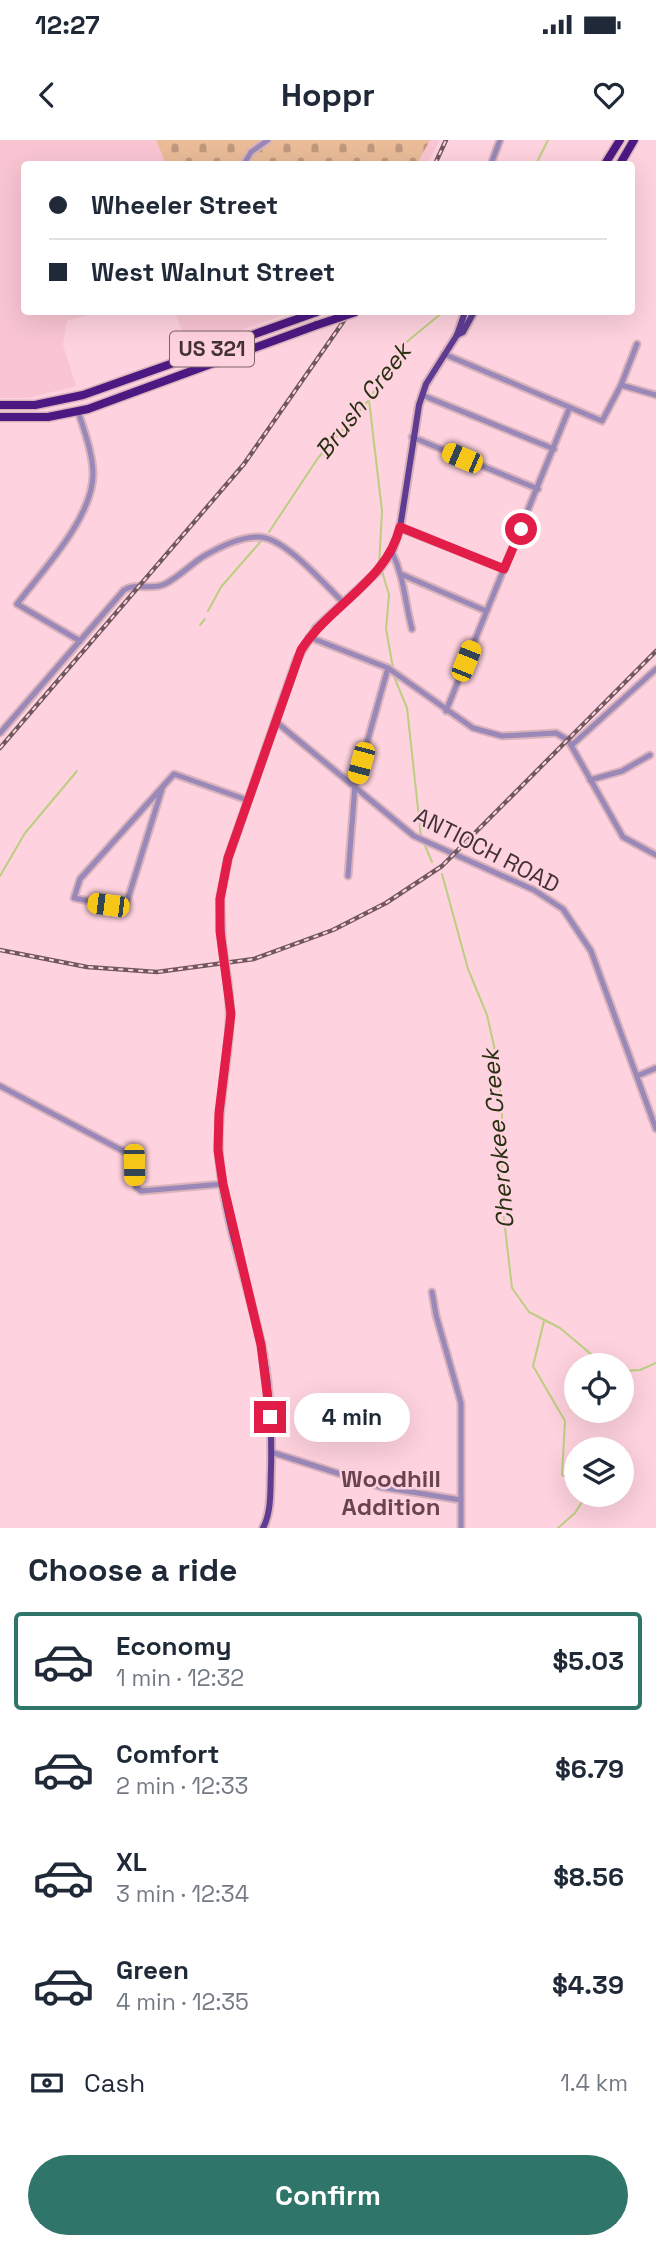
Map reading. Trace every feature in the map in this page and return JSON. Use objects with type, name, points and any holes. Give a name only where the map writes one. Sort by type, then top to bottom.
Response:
[{"type":"highway","points":[[607,161],[620,140]]},
{"type":"highway","points":[[622,161],[634,140]]},
{"type":"highway","name":"US 321","points":[[0,405],[35,405],[83,395],[309,315]]},
{"type":"highway","name":"US 321","points":[[0,417],[48,416],[78,411],[347,315]]},
{"type":"main road","points":[[263,1528],[268,1511],[271,1452],[269,1400],[261,1345],[223,1184],[218,1129],[230,1024],[222,943],[222,884],[247,800],[297,659],[309,637],[380,569],[392,552],[400,527],[412,437],[422,395],[457,335],[465,315]]},
{"type":"main road","points":[[457,335],[463,332],[472,315]]},
{"type":"street","points":[[246,161],[251,152],[268,140]]},
{"type":"street","points":[[492,161],[500,140]]},
{"type":"street","points":[[444,354],[602,421],[621,385],[637,344]]},
{"type":"street","points":[[204,352],[208,365]]},
{"type":"street","points":[[621,385],[656,395]]},
{"type":"street","points":[[422,395],[554,449]]},
{"type":"street","points":[[446,711],[569,409]]},
{"type":"street","points":[[78,411],[93,472],[89,495],[75,526],[17,604],[80,641]]},
{"type":"street","points":[[412,437],[538,489]]},
{"type":"street","points":[[400,527],[504,569]]},
{"type":"street","points":[[0,733],[127,588],[148,588],[165,584],[218,549],[254,537],[272,540],[285,548],[343,602]]},
{"type":"street","points":[[392,552],[403,575],[404,600],[412,629]]},
{"type":"street","points":[[403,575],[486,611]]},
{"type":"street","points":[[309,637],[391,670],[473,728],[502,736],[556,733],[572,745],[623,837],[656,855]]},
{"type":"street","points":[[572,745],[656,669]]},
{"type":"street","points":[[348,876],[355,785],[391,670]]},
{"type":"street","name":"ANTIOCH ROAD","points":[[275,721],[414,836],[534,890],[563,909],[592,951],[656,1129]]},
{"type":"street","points":[[590,780],[622,771],[650,755]]},
{"type":"street","points":[[162,789],[125,908],[74,898],[80,879],[174,774],[247,800]]},
{"type":"street","points":[[637,1076],[656,1068]]},
{"type":"street","points":[[0,1086],[127,1153],[132,1158],[136,1187],[141,1191],[223,1184]]},
{"type":"street","points":[[432,1292],[461,1403],[461,1528]]},
{"type":"street","points":[[271,1452],[381,1487],[461,1500]]},
{"type":"shaded area","points":[[0,140],[440,140],[429,161],[21,161],[21,315],[89,315],[68,320],[66,326],[63,345],[76,386],[28,398],[0,398]]},
{"type":"shaded area","points":[[176,315],[283,315],[189,349]]},
{"type":"green space","points":[[156,140],[430,140],[419,161],[165,161]]},
{"type":"waterway","name":"Brush Creek","points":[[538,161],[548,140]]},
{"type":"waterway","name":"Brush Creek","points":[[269,532],[318,458],[369,400],[398,349],[439,315]]},
{"type":"waterway","name":"Cherokee Creek","points":[[369,400],[382,511],[379,567]]},
{"type":"waterway","name":"Brush Creek","points":[[208,611],[221,587],[262,540]]},
{"type":"waterway","name":"Cherokee Creek","points":[[382,571],[389,595],[386,629],[393,668]]},
{"type":"waterway","name":"Brush Creek","points":[[200,625],[205,619]]},
{"type":"waterway","name":"Cherokee Creek","points":[[393,674],[407,708],[421,836]]},
{"type":"waterway","name":"Brush Creek","points":[[0,876],[25,833],[77,771]]},
{"type":"waterway","name":"Cherokee Creek","points":[[423,841],[432,862]]},
{"type":"waterway","name":"Cherokee Creek","points":[[442,874],[468,969],[487,1015],[497,1059],[502,1111],[502,1202],[512,1288],[529,1312],[560,1328],[590,1353]]},
{"type":"waterway","points":[[544,1321],[533,1366],[565,1421],[564,1437]]},
{"type":"waterway","name":"Cherokee Creek","points":[[634,1370],[656,1363]]},
{"type":"waterway","points":[[564,1439],[564,1476]]},
{"type":"waterway","points":[[558,1528],[579,1507]]},
{"type":"railway","points":[[436,161],[446,140]]},
{"type":"railway","points":[[0,748],[244,464],[348,315]]},
{"type":"railway","points":[[0,950],[87,967],[157,972],[254,959],[333,930],[386,903],[442,866],[656,651]]},
{"type":"district","name":"Woodhill Addition","points":[[391,1493]]},
{"type":"route","points":[[270,1417],[261,1345],[223,1184],[218,1150],[219,1113],[231,1014],[220,920],[220,899],[228,858],[301,650],[316,628],[382,566],[392,552],[400,527],[504,569],[521,529]]}]
